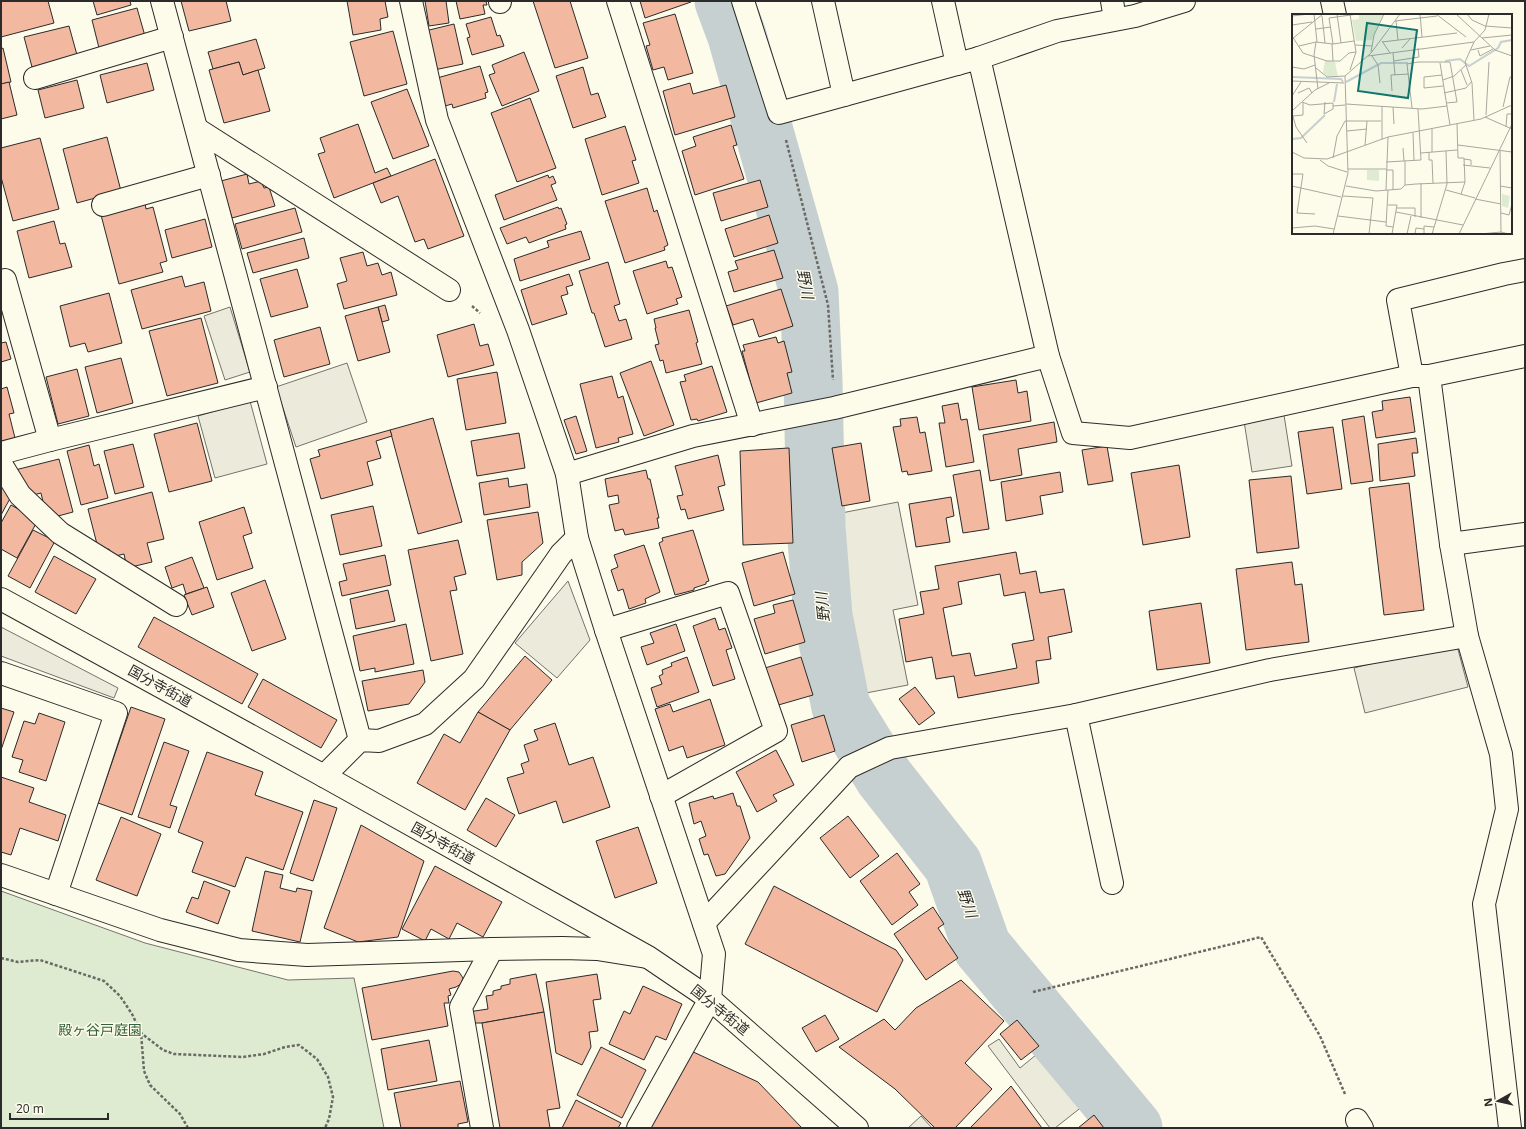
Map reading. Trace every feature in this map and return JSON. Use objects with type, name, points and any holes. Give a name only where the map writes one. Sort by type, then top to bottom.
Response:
[{"type":"street","points":[[162,1],[360,740]]},
{"type":"street","points":[[411,1],[436,120],[518,330],[567,474],[577,538],[606,630],[714,954],[710,998],[638,1128]]},
{"type":"street","points":[[618,1],[752,425]]},
{"type":"street","points":[[743,1],[779,113],[979,58],[1114,10],[1135,16],[1184,1]]},
{"type":"street","points":[[823,1],[844,95]]},
{"type":"street","points":[[943,1],[957,64]]},
{"type":"street","points":[[1332,1],[1335,14]]},
{"type":"street","points":[[35,78],[172,37]]},
{"type":"street","points":[[979,58],[1048,356],[1073,433],[1130,438],[1421,376],[1525,356]]},
{"type":"street","points":[[197,129],[449,290]]},
{"type":"street","points":[[102,205],[209,175]]},
{"type":"street","points":[[1510,1128],[1484,904],[1507,809],[1501,754],[1467,636],[1421,376],[1398,300],[1525,270]]},
{"type":"street","points":[[5,280],[50,440]]},
{"type":"street","points":[[567,474],[693,436],[819,411],[1048,356]]},
{"type":"street","points":[[1,453],[266,387]]},
{"type":"street","points":[[1,464],[20,495],[60,533],[176,605]]},
{"type":"street","points":[[1451,544],[1525,534]]},
{"type":"street","points":[[324,776],[360,740],[379,741],[425,724],[474,679],[561,554],[577,538]]},
{"type":"street","points":[[606,630],[728,592],[776,731],[661,796]]},
{"type":"street","name":"国分寺街道","points":[[1,599],[324,776],[648,958],[710,998],[857,1128]]},
{"type":"street","points":[[704,923],[849,767],[890,748],[1076,715],[1270,670],[1467,636]]},
{"type":"street","points":[[1,673],[116,713],[56,894]]},
{"type":"street","points":[[1076,715],[1112,882]]},
{"type":"street","points":[[1,875],[160,930],[239,950],[307,955],[562,948],[598,949],[648,958]]},
{"type":"street","points":[[482,1128],[461,1008],[492,949]]},
{"type":"path","points":[[779,113],[828,305],[819,411]]},
{"type":"path","points":[[1033,992],[1261,937],[1320,1036],[1359,1124]]},
{"type":"path","points":[[1,958],[18,962],[40,960],[104,981],[120,996],[132,1014],[141,1033],[144,1071],[150,1085],[180,1114],[188,1128]]},
{"type":"path","points":[[141,1033],[163,1050],[174,1054],[243,1057],[264,1054],[285,1047],[299,1046],[317,1059],[328,1077],[333,1097],[329,1119],[325,1128]]},
{"type":"green space","name":"殿ヶ谷戸庭園","points":[[1,891],[145,943],[288,980],[354,978],[384,1128],[1,1128]]},
{"type":"shaded area","points":[[230,307],[250,372],[225,380],[204,316]]},
{"type":"shaded area","points":[[347,363],[367,422],[296,447],[276,387]]},
{"type":"shaded area","points":[[250,401],[267,464],[215,478],[198,416]]},
{"type":"shaded area","points":[[1284,415],[1292,466],[1252,472],[1244,421]]},
{"type":"shaded area","points":[[898,502],[918,605],[893,610],[908,685],[866,693],[842,636],[831,515]]},
{"type":"shaded area","points":[[568,581],[590,640],[557,678],[515,643]]},
{"type":"shaded area","points":[[1,627],[118,688],[114,698],[1,656]]},
{"type":"shaded area","points":[[1456,642],[1468,687],[1365,713],[1354,668]]},
{"type":"shaded area","points":[[999,1039],[1020,1068],[1042,1050],[1088,1102],[1055,1128],[1050,1128],[988,1046]]},
{"type":"shaded area","points":[[921,1116],[932,1128],[908,1128]]},
{"type":"building","points":[[1,1],[48,1],[54,23],[1,37]]},
{"type":"building","points":[[93,1],[130,1],[131,5],[97,15]]},
{"type":"building","points":[[181,1],[226,1],[231,21],[189,31]]},
{"type":"building","points":[[347,1],[385,1],[388,17],[380,19],[381,30],[353,35]]},
{"type":"building","points":[[425,1],[446,1],[449,23],[429,26]]},
{"type":"building","points":[[456,1],[486,1],[487,5],[483,5],[485,14],[460,19]]},
{"type":"building","points":[[533,1],[570,1],[588,58],[555,68]]},
{"type":"building","points":[[640,1],[691,1],[691,2],[645,18]]},
{"type":"building","points":[[137,8],[145,36],[99,48],[92,20]]},
{"type":"building","points":[[675,14],[693,73],[668,80],[664,67],[653,70],[646,46],[650,45],[643,23]]},
{"type":"building","points":[[491,17],[497,36],[500,35],[504,46],[472,55],[467,38],[470,37],[466,24]]},
{"type":"building","points":[[454,24],[463,64],[434,70],[425,31]]},
{"type":"building","points":[[69,26],[77,55],[32,67],[24,37]]},
{"type":"building","points":[[393,31],[407,84],[364,96],[350,42]]},
{"type":"building","points":[[256,39],[265,68],[243,75],[239,62],[213,69],[208,52]]},
{"type":"building","points":[[3,48],[11,82],[1,84],[1,49]]},
{"type":"building","points":[[524,52],[539,91],[502,106],[489,75],[495,73],[492,65]]},
{"type":"building","points":[[239,62],[243,75],[258,70],[270,111],[224,123],[209,70]]},
{"type":"building","points":[[147,63],[154,90],[107,103],[100,75]]},
{"type":"building","points":[[480,66],[488,92],[485,93],[486,98],[453,108],[452,104],[445,106],[437,78]]},
{"type":"building","points":[[583,67],[591,95],[598,93],[606,117],[573,128],[556,76]]},
{"type":"building","points":[[77,80],[84,108],[45,118],[38,90]]},
{"type":"building","points":[[9,82],[17,115],[1,119],[1,84]]},
{"type":"building","points":[[690,83],[693,94],[726,85],[735,117],[675,135],[663,91]]},
{"type":"building","points":[[407,89],[429,146],[393,159],[371,102]]},
{"type":"building","points":[[530,98],[556,168],[517,182],[491,113]]},
{"type":"building","points":[[358,124],[375,173],[387,168],[391,176],[334,198],[318,154],[325,152],[320,138]]},
{"type":"building","points":[[731,125],[737,145],[733,146],[744,179],[695,195],[682,151],[696,146],[693,137]]},
{"type":"building","points":[[625,126],[636,160],[632,161],[639,183],[602,195],[585,139]]},
{"type":"building","points":[[107,137],[121,191],[77,203],[63,149]]},
{"type":"building","points":[[40,138],[59,209],[13,221],[1,177],[1,148]]},
{"type":"building","points":[[435,159],[464,236],[428,249],[424,239],[415,242],[398,196],[381,203],[373,183]]},
{"type":"building","points":[[247,174],[249,184],[261,181],[264,188],[269,187],[275,206],[232,218],[221,181]]},
{"type":"building","points":[[548,175],[549,178],[553,176],[556,183],[551,185],[557,200],[504,220],[495,195]]},
{"type":"building","points":[[760,180],[768,207],[721,221],[713,193]]},
{"type":"building","points":[[647,188],[654,212],[657,210],[668,245],[664,247],[665,250],[625,263],[605,201]]},
{"type":"building","points":[[145,203],[146,209],[153,207],[167,261],[160,263],[163,272],[119,284],[101,215]]},
{"type":"building","points":[[558,207],[559,209],[561,208],[567,224],[565,225],[566,229],[529,243],[526,237],[507,244],[500,228]]},
{"type":"building","points":[[295,208],[302,232],[242,249],[235,224]]},
{"type":"building","points":[[769,215],[778,243],[734,257],[725,229]]},
{"type":"building","points":[[205,219],[212,247],[172,258],[165,230]]},
{"type":"building","points":[[54,221],[60,244],[65,243],[72,267],[29,278],[17,231]]},
{"type":"building","points":[[581,231],[590,259],[520,281],[514,259],[549,247],[547,241]]},
{"type":"building","points":[[304,238],[309,258],[253,273],[247,253]]},
{"type":"building","points":[[774,250],[783,278],[734,292],[728,272],[738,269],[735,261]]},
{"type":"building","points":[[363,252],[367,266],[378,263],[382,275],[391,272],[397,295],[344,309],[337,284],[347,281],[340,258]]},
{"type":"building","points":[[666,261],[668,268],[672,267],[682,297],[676,299],[678,304],[647,314],[633,271]]},
{"type":"building","points":[[608,262],[620,304],[614,306],[619,321],[626,319],[632,339],[605,347],[594,313],[592,313],[579,271]]},
{"type":"building","points":[[297,269],[308,307],[271,317],[260,279]]},
{"type":"building","points":[[569,274],[573,285],[566,287],[568,294],[561,296],[567,314],[532,325],[521,290]]},
{"type":"building","points":[[182,276],[185,287],[204,282],[211,311],[142,329],[131,290]]},
{"type":"building","points":[[781,289],[793,326],[759,337],[753,319],[733,325],[726,306]]},
{"type":"building","points":[[109,293],[122,343],[88,352],[85,343],[70,347],[60,306]]},
{"type":"building","points":[[385,305],[389,320],[382,322],[378,307]]},
{"type":"building","points":[[378,307],[390,352],[358,361],[345,316]]},
{"type":"building","points":[[689,310],[698,342],[696,343],[702,364],[666,373],[663,360],[660,361],[655,345],[659,344],[654,319]]},
{"type":"building","points":[[201,318],[218,383],[167,396],[149,331]]},
{"type":"building","points":[[474,324],[480,346],[488,344],[494,365],[448,377],[437,335]]},
{"type":"building","points":[[320,327],[330,364],[284,377],[274,340]]},
{"type":"building","points":[[776,337],[778,343],[784,341],[792,372],[787,373],[792,393],[756,403],[742,351],[745,351],[743,345]]},
{"type":"building","points":[[6,342],[11,359],[1,362],[1,343]]},
{"type":"building","points":[[121,358],[133,403],[97,413],[85,367]]},
{"type":"building","points":[[651,361],[674,425],[644,436],[620,373]]},
{"type":"building","points":[[712,366],[727,412],[698,421],[697,419],[691,420],[680,382],[686,381],[684,375]]},
{"type":"building","points":[[77,369],[89,416],[58,424],[46,377]]},
{"type":"building","points":[[497,372],[506,423],[466,430],[457,379]]},
{"type":"building","points":[[612,376],[618,398],[623,396],[633,434],[618,438],[619,442],[596,448],[580,384]]},
{"type":"building","points":[[1016,380],[1018,393],[1027,391],[1031,421],[979,430],[972,387]]},
{"type":"building","points":[[7,387],[14,413],[9,414],[15,438],[1,442],[1,389]]},
{"type":"building","points":[[1410,397],[1415,432],[1376,438],[1372,412],[1383,410],[1382,401]]},
{"type":"building","points":[[958,403],[961,420],[967,419],[974,462],[946,467],[939,423],[945,423],[942,406]]},
{"type":"building","points":[[576,416],[587,451],[576,454],[564,420]]},
{"type":"building","points":[[1364,416],[1373,481],[1351,484],[1342,420]]},
{"type":"building","points":[[917,417],[920,433],[925,432],[932,471],[908,475],[907,471],[902,472],[893,427],[901,426],[900,419]]},
{"type":"building","points":[[433,418],[462,522],[418,534],[390,430]]},
{"type":"building","points":[[1054,422],[1057,442],[1018,449],[1022,475],[990,481],[983,435]]},
{"type":"building","points":[[197,423],[212,481],[169,492],[154,434]]},
{"type":"building","points":[[1333,427],[1342,489],[1307,494],[1298,432]]},
{"type":"building","points":[[390,430],[392,436],[376,441],[381,458],[367,462],[373,485],[321,499],[310,459],[320,456],[318,450]]},
{"type":"building","points":[[519,433],[525,468],[477,476],[471,441]]},
{"type":"building","points":[[1416,438],[1418,453],[1412,453],[1415,476],[1380,481],[1378,444]]},
{"type":"building","points":[[861,443],[870,501],[842,506],[832,448]]},
{"type":"building","points":[[133,444],[144,487],[115,494],[104,451]]},
{"type":"building","points":[[89,445],[94,466],[99,464],[108,498],[81,505],[67,451]]},
{"type":"building","points":[[1107,446],[1113,481],[1088,485],[1082,450]]},
{"type":"building","points":[[789,448],[793,543],[743,545],[740,451]]},
{"type":"building","points":[[718,455],[725,485],[718,487],[724,510],[688,519],[685,509],[681,510],[677,496],[683,495],[675,466]]},
{"type":"building","points":[[59,459],[73,512],[47,519],[41,493],[29,496],[15,470]]},
{"type":"building","points":[[1179,465],[1190,537],[1143,545],[1131,473]]},
{"type":"building","points":[[646,470],[648,479],[650,479],[659,518],[657,518],[659,528],[625,535],[623,529],[615,531],[609,505],[619,503],[618,495],[608,497],[605,479]]},
{"type":"building","points":[[980,470],[989,529],[963,533],[953,475]]},
{"type":"building","points":[[1060,472],[1063,492],[1040,496],[1043,514],[1006,521],[1001,482]]},
{"type":"building","points":[[1291,476],[1299,548],[1257,553],[1249,480]]},
{"type":"building","points":[[508,478],[509,487],[527,484],[530,507],[484,515],[479,483]]},
{"type":"building","points":[[1409,483],[1424,610],[1384,615],[1369,488]]},
{"type":"building","points":[[1,486],[13,493],[1,515]]},
{"type":"building","points":[[152,492],[164,539],[147,543],[152,562],[127,568],[124,554],[111,557],[109,549],[99,552],[88,509]]},
{"type":"building","points":[[951,497],[954,516],[946,518],[950,542],[916,547],[909,504]]},
{"type":"building","points":[[11,505],[38,520],[17,558],[1,549],[1,523]]},
{"type":"building","points":[[373,506],[382,546],[340,555],[331,515]]},
{"type":"building","points":[[244,507],[252,533],[243,536],[253,568],[217,580],[199,522]]},
{"type":"building","points":[[538,512],[543,543],[522,562],[522,575],[497,580],[487,520]]},
{"type":"building","points":[[33,530],[55,541],[30,588],[8,576]]},
{"type":"building","points":[[693,530],[709,581],[706,582],[706,584],[694,588],[694,590],[675,595],[659,543],[663,541],[662,538]]},
{"type":"building","points":[[458,540],[466,574],[454,577],[457,590],[450,591],[463,654],[431,661],[408,550]]},
{"type":"building","points":[[644,545],[660,592],[645,599],[646,603],[629,609],[623,589],[618,591],[611,570],[618,567],[614,555]]},
{"type":"building","points":[[783,552],[795,594],[754,606],[742,563]]},
{"type":"building","points":[[1016,552],[1020,574],[1036,571],[1040,593],[1064,589],[1072,632],[1048,637],[1051,659],[1036,661],[1039,683],[958,698],[954,676],[936,679],[932,657],[906,662],[899,619],[924,614],[920,592],[939,589],[935,566]],"holes":[[[1000,574],[1004,596],[1025,592],[1034,640],[1012,644],[1017,668],[975,676],[970,653],[952,656],[943,608],[962,604],[958,582]]]},
{"type":"building","points":[[385,555],[391,585],[342,596],[339,582],[347,580],[343,564]]},
{"type":"building","points":[[54,556],[96,579],[76,614],[35,592]]},
{"type":"building","points":[[192,557],[204,588],[186,594],[183,584],[172,588],[165,567]]},
{"type":"building","points":[[1292,562],[1295,585],[1302,584],[1309,642],[1246,650],[1236,569]]},
{"type":"building","points":[[265,580],[286,639],[252,651],[231,593]]},
{"type":"building","points":[[207,587],[214,607],[192,615],[184,595]]},
{"type":"building","points":[[388,590],[395,621],[356,629],[350,599]]},
{"type":"building","points":[[793,600],[805,642],[765,654],[754,619],[775,613],[773,605]]},
{"type":"building","points":[[1201,603],[1210,663],[1157,670],[1149,611]]},
{"type":"building","points":[[154,617],[258,674],[242,704],[138,647]]},
{"type":"building","points":[[715,618],[719,630],[725,628],[732,648],[726,650],[735,679],[713,686],[693,626]]},
{"type":"building","points":[[406,624],[414,664],[375,672],[375,668],[360,671],[353,636]]},
{"type":"building","points":[[676,624],[685,651],[647,665],[641,647],[654,643],[650,633]]},
{"type":"building","points":[[525,656],[552,680],[510,730],[478,712]]},
{"type":"building","points":[[687,657],[699,692],[657,707],[651,688],[662,684],[659,676],[663,674],[662,670],[672,666],[671,663]]},
{"type":"building","points":[[801,657],[813,695],[775,706],[765,668]]},
{"type":"building","points":[[423,670],[425,682],[409,704],[368,711],[362,681]]},
{"type":"building","points":[[263,679],[337,720],[321,748],[248,707]]},
{"type":"building","points":[[915,687],[935,713],[919,725],[899,699]]},
{"type":"building","points":[[710,699],[725,745],[687,758],[683,746],[669,751],[655,709],[670,704],[673,712]]},
{"type":"building","points":[[131,707],[165,719],[132,815],[98,803]]},
{"type":"building","points":[[1,708],[14,712],[1,750]]},
{"type":"building","points":[[478,712],[510,730],[465,810],[417,783],[444,734],[460,743]]},
{"type":"building","points":[[39,713],[65,722],[46,781],[19,772],[23,760],[12,757],[24,721],[35,724]]},
{"type":"building","points":[[824,715],[835,751],[802,762],[791,725]]},
{"type":"building","points":[[555,723],[569,765],[593,757],[610,807],[563,823],[556,801],[519,814],[507,778],[524,773],[521,764],[529,761],[524,745],[538,740],[534,730]]},
{"type":"building","points":[[164,742],[189,751],[170,805],[177,807],[170,828],[138,817]]},
{"type":"building","points":[[776,750],[794,785],[773,795],[777,801],[757,812],[736,772]]},
{"type":"building","points":[[207,752],[263,772],[255,795],[303,812],[283,870],[246,857],[235,887],[192,872],[203,842],[178,832]]},
{"type":"building","points":[[1,777],[34,788],[29,802],[66,815],[58,841],[20,828],[11,855],[1,852]]},
{"type":"building","points":[[733,793],[737,806],[740,806],[750,838],[725,874],[716,876],[708,854],[704,855],[699,839],[706,836],[701,821],[694,824],[689,803],[713,796],[714,799]]},
{"type":"building","points":[[486,798],[515,815],[496,847],[467,830]]},
{"type":"building","points":[[314,800],[337,808],[313,881],[290,873]]},
{"type":"building","points":[[848,816],[879,856],[850,878],[820,838]]},
{"type":"building","points":[[121,817],[161,834],[137,896],[96,880]]},
{"type":"building","points":[[361,825],[424,861],[398,937],[358,942],[324,928]]},
{"type":"building","points":[[638,827],[657,883],[615,898],[596,841]]},
{"type":"building","points":[[897,853],[920,884],[909,892],[918,905],[892,925],[860,881]]},
{"type":"building","points":[[435,866],[502,902],[483,937],[457,923],[449,939],[431,929],[425,941],[402,929]]},
{"type":"building","points":[[265,871],[283,875],[280,888],[296,892],[297,888],[312,891],[300,942],[252,931]]},
{"type":"building","points":[[204,881],[230,891],[218,924],[186,912],[192,897],[198,899]]},
{"type":"building","points":[[774,886],[896,950],[903,960],[877,1012],[745,944]]},
{"type":"building","points":[[933,907],[944,924],[938,928],[958,958],[926,980],[894,934]]},
{"type":"building","points":[[453,971],[459,972],[463,978],[461,984],[449,989],[451,995],[448,996],[449,1003],[444,1003],[448,1026],[372,1040],[362,988]]},
{"type":"building","points":[[536,974],[544,1012],[482,1023],[470,1023],[468,1012],[488,1009],[486,996],[493,995],[493,991],[501,989],[501,986],[510,984],[510,979]]},
{"type":"building","points":[[597,974],[601,999],[593,1000],[598,1031],[589,1032],[591,1047],[582,1065],[556,1053],[546,982]]},
{"type":"building","points":[[961,980],[1004,1021],[965,1063],[992,1089],[955,1128],[935,1128],[895,1089],[839,1047],[884,1019],[895,1030],[916,1008]]},
{"type":"building","points":[[643,986],[682,1004],[666,1040],[656,1036],[644,1060],[609,1044],[624,1011],[630,1014]]},
{"type":"building","points":[[544,1012],[560,1108],[547,1110],[550,1128],[500,1128],[482,1023]]},
{"type":"building","points":[[825,1015],[839,1039],[816,1052],[802,1028]]},
{"type":"building","points":[[1017,1020],[1039,1046],[1021,1060],[1000,1034]]},
{"type":"building","points":[[429,1040],[437,1081],[388,1090],[381,1049]]},
{"type":"building","points":[[601,1047],[646,1070],[622,1118],[577,1095]]},
{"type":"building","points":[[689,1050],[758,1082],[802,1128],[650,1128]]},
{"type":"building","points":[[460,1081],[468,1122],[458,1124],[458,1128],[401,1128],[394,1093]]},
{"type":"building","points":[[1011,1086],[1042,1128],[970,1128]]},
{"type":"building","points":[[576,1100],[621,1123],[618,1128],[562,1128]]},
{"type":"building","points":[[1094,1115],[1104,1128],[1078,1128]]},
{"type":"waterway","name":"野川","points":[[724,1],[737,36],[809,292],[813,380],[816,527],[823,616],[841,707],[884,777],[953,865],[982,947],[1133,1128]]}]
